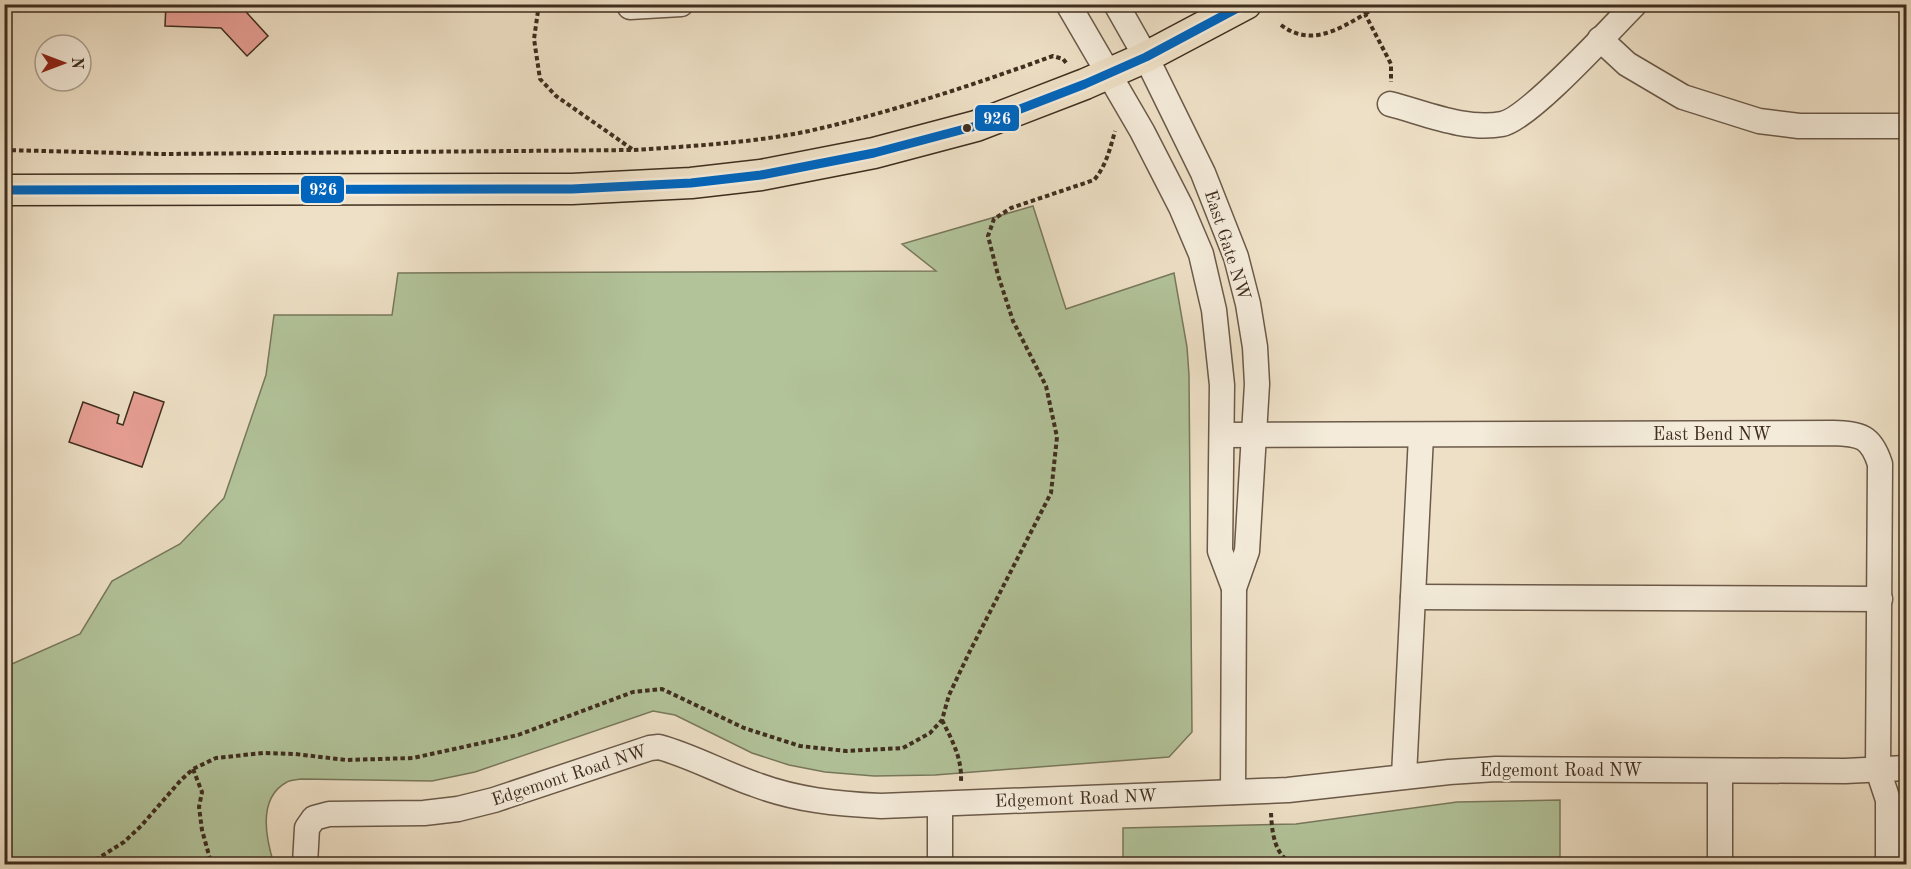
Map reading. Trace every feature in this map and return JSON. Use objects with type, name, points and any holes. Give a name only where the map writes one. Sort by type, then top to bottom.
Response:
[{"type":"main road","points":[[4,190],[572,189],[691,183],[761,175],[921,142],[976,126],[1085,84],[1146,57],[1246,4]]},
{"type":"street","points":[[630,7],[681,4]]},
{"type":"street","name":"East Gate NW","points":[[1068,4],[1152,150],[1181,207],[1201,254],[1214,310],[1222,385],[1220,550],[1234,588]]},
{"type":"street","name":"East Gate NW","points":[[1116,4],[1146,57],[1203,173],[1236,257],[1248,304],[1255,347],[1257,384],[1247,551],[1234,588],[1233,792]]},
{"type":"street","points":[[1390,104],[1457,122],[1504,124],[1522,114],[1541,98],[1635,4]]},
{"type":"street","points":[[1600,39],[1627,64],[1683,97],[1759,122],[1799,126],[1906,126]]},
{"type":"street","name":"East Bend NW","points":[[1222,435],[1833,433],[1851,434],[1866,439],[1875,448],[1880,464],[1878,770],[1888,800],[1888,864]]},
{"type":"street","points":[[1404,776],[1421,436]]},
{"type":"street","points":[[1413,597],[1880,599]]},
{"type":"street","name":"Edgemont Road NW","points":[[305,864],[307,828],[314,818],[329,814],[414,813],[458,809],[494,800],[650,748],[659,747],[755,785],[790,796],[841,804],[881,806],[1271,791],[1333,786],[1404,776],[1496,769],[1719,771],[1906,768]]},
{"type":"street","points":[[1719,771],[1719,864]]},
{"type":"street","points":[[940,864],[950,803]]},
{"type":"path","points":[[539,4],[534,39],[540,79],[556,96],[633,150]]},
{"type":"path","points":[[1281,25],[1299,35],[1338,31],[1380,4]]},
{"type":"path","points":[[1365,14],[1391,64],[1390,104]]},
{"type":"path","points":[[4,150],[175,154],[633,150],[752,140],[809,131],[955,91],[1053,56],[1063,59]]},
{"type":"path","points":[[89,864],[124,842],[193,769],[216,758],[263,753],[346,760],[413,758],[518,735],[633,692],[662,690],[744,728],[800,746],[846,751],[903,748],[930,733],[942,720],[950,695],[970,651],[1051,493],[1057,436],[1046,386],[1013,321],[988,236],[994,219],[1011,208],[1094,180],[1106,163],[1116,130]]},
{"type":"path","points":[[942,720],[956,748],[962,769],[950,803]]},
{"type":"path","points":[[193,769],[202,792],[199,807],[202,830],[210,859],[215,864]]},
{"type":"path","points":[[1271,791],[1275,842],[1280,853],[1293,864]]},
{"type":"green space","points":[[1033,206],[1066,309],[1174,273],[1187,347],[1189,375],[1192,732],[1169,757],[935,775],[874,776],[825,772],[789,765],[752,753],[675,715],[653,711],[475,772],[432,781],[301,779],[288,781],[271,798],[268,808],[266,820],[268,843],[274,864],[5,864],[5,667],[80,634],[112,581],[180,544],[224,498],[266,375],[274,315],[392,315],[398,273],[936,271],[902,244]]},
{"type":"green space","points":[[1560,800],[1560,864],[1123,864],[1123,828],[1296,824],[1457,802]]},
{"type":"building","points":[[166,4],[239,4],[268,36],[247,56],[221,28],[165,26]]},
{"type":"building","points":[[134,392],[164,402],[142,467],[69,442],[83,402],[119,415],[117,423],[123,425]]},
{"type":"transit line","name":"926","points":[[4,190],[572,189],[691,183],[761,175],[874,153],[976,126],[1085,84],[1146,57],[1245,4]]}]
